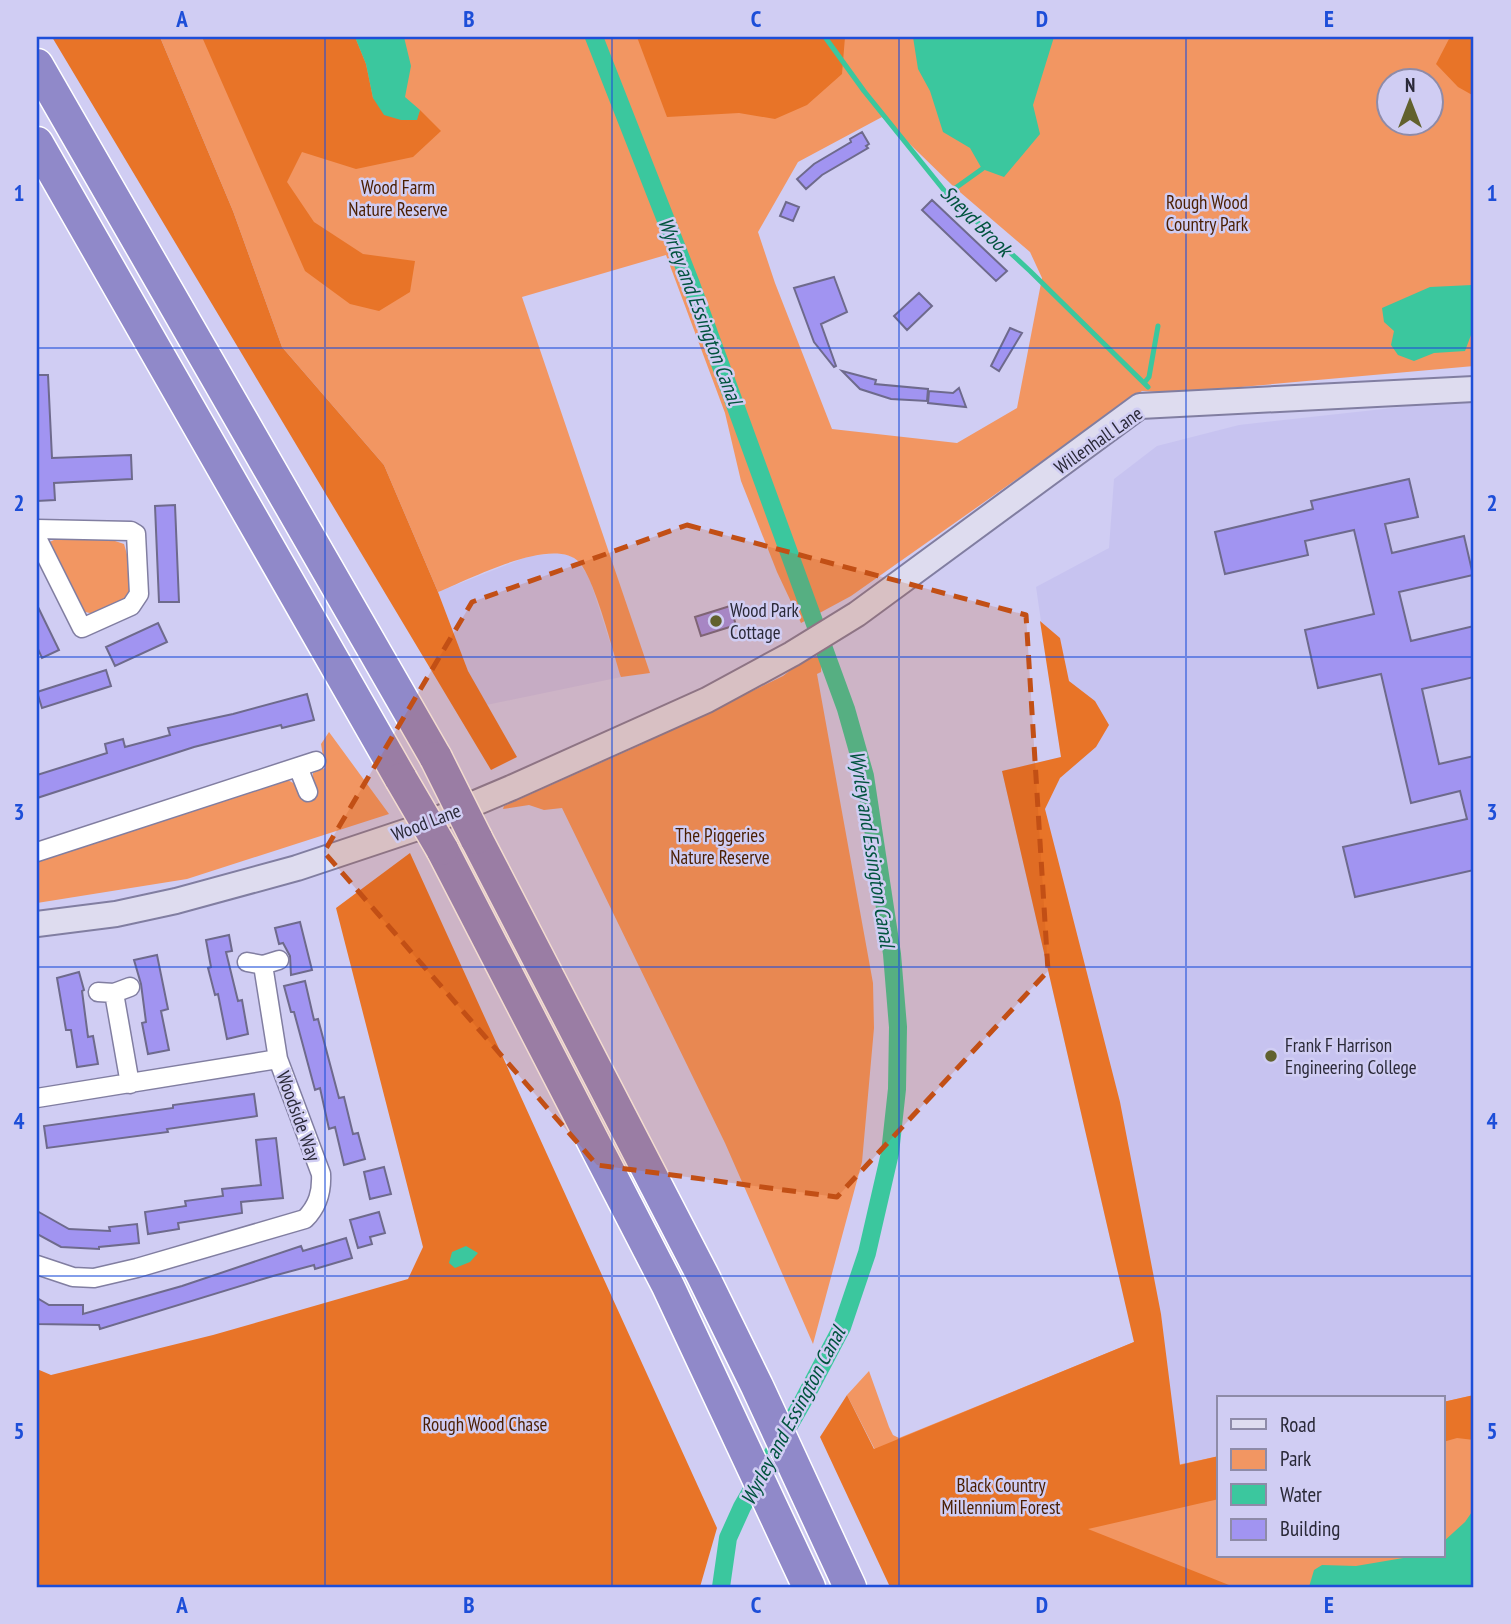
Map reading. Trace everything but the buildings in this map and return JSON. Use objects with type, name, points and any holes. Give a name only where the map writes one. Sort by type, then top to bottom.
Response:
[{"type":"highway","points":[[37,65],[436,758],[618,1108],[757,1386],[850,1587]]},
{"type":"highway","points":[[37,144],[442,849],[668,1286],[809,1587]]},
{"type":"street","name":"Willenhall Lane","points":[[792,654],[851,617],[1140,406],[1474,389]]},
{"type":"street","points":[[37,530],[131,531],[136,534],[139,594],[131,606],[82,628],[37,538]]},
{"type":"street","name":"Wood Lane","points":[[37,924],[116,914],[244,884],[414,829],[707,700],[792,654]]},
{"type":"street","points":[[37,852],[316,761]]},
{"type":"street","points":[[298,767],[308,792]]},
{"type":"street","points":[[263,962],[278,1059]]},
{"type":"street","points":[[114,991],[130,1083]]},
{"type":"street","name":"Woodside Way","points":[[37,1098],[278,1059],[321,1174],[321,1187],[316,1204],[305,1219],[137,1268],[94,1278],[73,1277],[37,1265]]},
{"type":"highlighted area","points":[[687,525],[1026,615],[1048,971],[837,1197],[597,1165],[324,852],[472,602]]},
{"type":"shaded area","name":"Frank F Harrison Engineering College","points":[[1474,399],[1474,1395],[1444,1402],[1444,1396],[1217,1396],[1217,1456],[1163,1468],[1002,771],[1061,757],[1036,587],[1109,548],[1114,479],[1157,446],[1239,425]]},
{"type":"shaded area","points":[[559,553],[574,557],[589,577],[621,677],[486,705],[468,671],[438,592],[529,556]]},
{"type":"green space","points":[[52,37],[160,37],[233,211],[282,347],[384,465],[468,671],[517,757],[491,770]]},
{"type":"green space","name":"Rough Wood Country Park","points":[[160,37],[1474,37],[1474,366],[1174,393],[1142,391],[851,596],[801,623],[777,572],[741,481],[725,413],[666,255],[522,297],[650,673],[621,677],[591,584],[579,562],[567,555],[531,556],[510,562],[438,592],[384,465],[282,347],[233,211]],"holes":[[[882,117],[954,187],[1030,252],[1042,278],[1017,408],[957,443],[832,429],[758,232],[798,162]]]},
{"type":"green space","points":[[202,37],[355,37],[366,64],[373,98],[416,120],[420,110],[441,131],[413,157],[356,169],[302,152],[287,182],[314,222],[363,254],[415,261],[410,292],[379,311],[350,304],[305,271]]},
{"type":"green space","points":[[637,37],[845,37],[842,74],[807,105],[775,119],[739,113],[667,117]]},
{"type":"green space","points":[[1450,37],[1474,37],[1474,96],[1458,87],[1444,72],[1444,66],[1436,64]]},
{"type":"green space","points":[[103,537],[124,544],[132,572],[130,596],[94,614],[81,611],[45,544],[54,540]]},
{"type":"green space","name":"Black Country Millennium Forest","points":[[1040,621],[1060,638],[1069,681],[1095,701],[1109,725],[1096,747],[1060,778],[1045,809],[1120,1102],[1161,1314],[1180,1465],[1217,1456],[1217,1499],[1088,1529],[1234,1587],[890,1587],[820,1437],[847,1395],[874,1449],[1134,1342],[1002,771],[1061,757]]},
{"type":"green space","name":"The Piggeries Nature Reserve","points":[[822,652],[821,672],[817,674],[873,983],[874,1028],[862,1162],[813,1344],[725,1143],[562,808],[544,810],[529,805],[503,809],[504,806],[636,747],[783,676],[810,655],[813,658]]},
{"type":"green space","points":[[329,732],[389,814],[187,879],[37,903],[37,862],[286,779],[295,784],[301,794],[312,793],[313,773],[325,768],[321,744]]},
{"type":"green space","name":"Rough Wood Chase","points":[[410,853],[717,1528],[700,1587],[37,1587],[37,1369],[51,1375],[213,1335],[408,1279],[423,1247],[336,908]]},
{"type":"green space","points":[[1134,1342],[1163,1468],[1217,1456],[1217,1558],[1444,1558],[1444,1402],[1474,1395],[1474,1587],[945,1587],[847,1395],[869,1371],[889,1427],[893,1435],[899,1438]]},
{"type":"green space","points":[[1474,1395],[1474,1440],[1457,1438],[1444,1442],[1444,1402]]},
{"type":"water","points":[[355,37],[404,37],[411,66],[405,97],[420,110],[417,120],[401,120],[384,115],[373,98],[366,64]]},
{"type":"water","points":[[913,37],[1054,37],[1033,105],[1040,134],[1004,177],[982,169],[970,148],[943,132],[930,91],[918,69]]},
{"type":"water","points":[[1472,285],[1474,327],[1465,351],[1434,353],[1414,361],[1398,355],[1391,345],[1394,331],[1384,322],[1382,308],[1430,287]]},
{"type":"water","points":[[466,1246],[478,1253],[470,1262],[455,1268],[449,1263],[452,1252]]},
{"type":"water","points":[[1474,1509],[1474,1587],[1309,1587],[1314,1570],[1322,1565],[1356,1566],[1403,1558],[1444,1558],[1444,1541],[1465,1522]]},
{"type":"waterway","name":"Wyrley and Essington Canal","points":[[594,37],[691,284],[846,709],[865,776],[892,954],[898,1027],[897,1089],[890,1153],[867,1253],[842,1327],[742,1507],[728,1538],[721,1587]]},
{"type":"waterway","name":"Sneyd Brook","points":[[825,37],[864,91],[947,194],[1148,387]]},
{"type":"waterway","points":[[947,194],[982,169]]},
{"type":"waterway","points":[[1144,383],[1149,377],[1158,326]]},
{"type":"place","name":"Wood Park Cottage","points":[[716,621]]},
{"type":"place","name":"Frank F Harrison Engineering College","points":[[1271,1056]]},
{"type":"park label","name":"Wood Farm Nature Reserve","points":[[398,198]]}]
